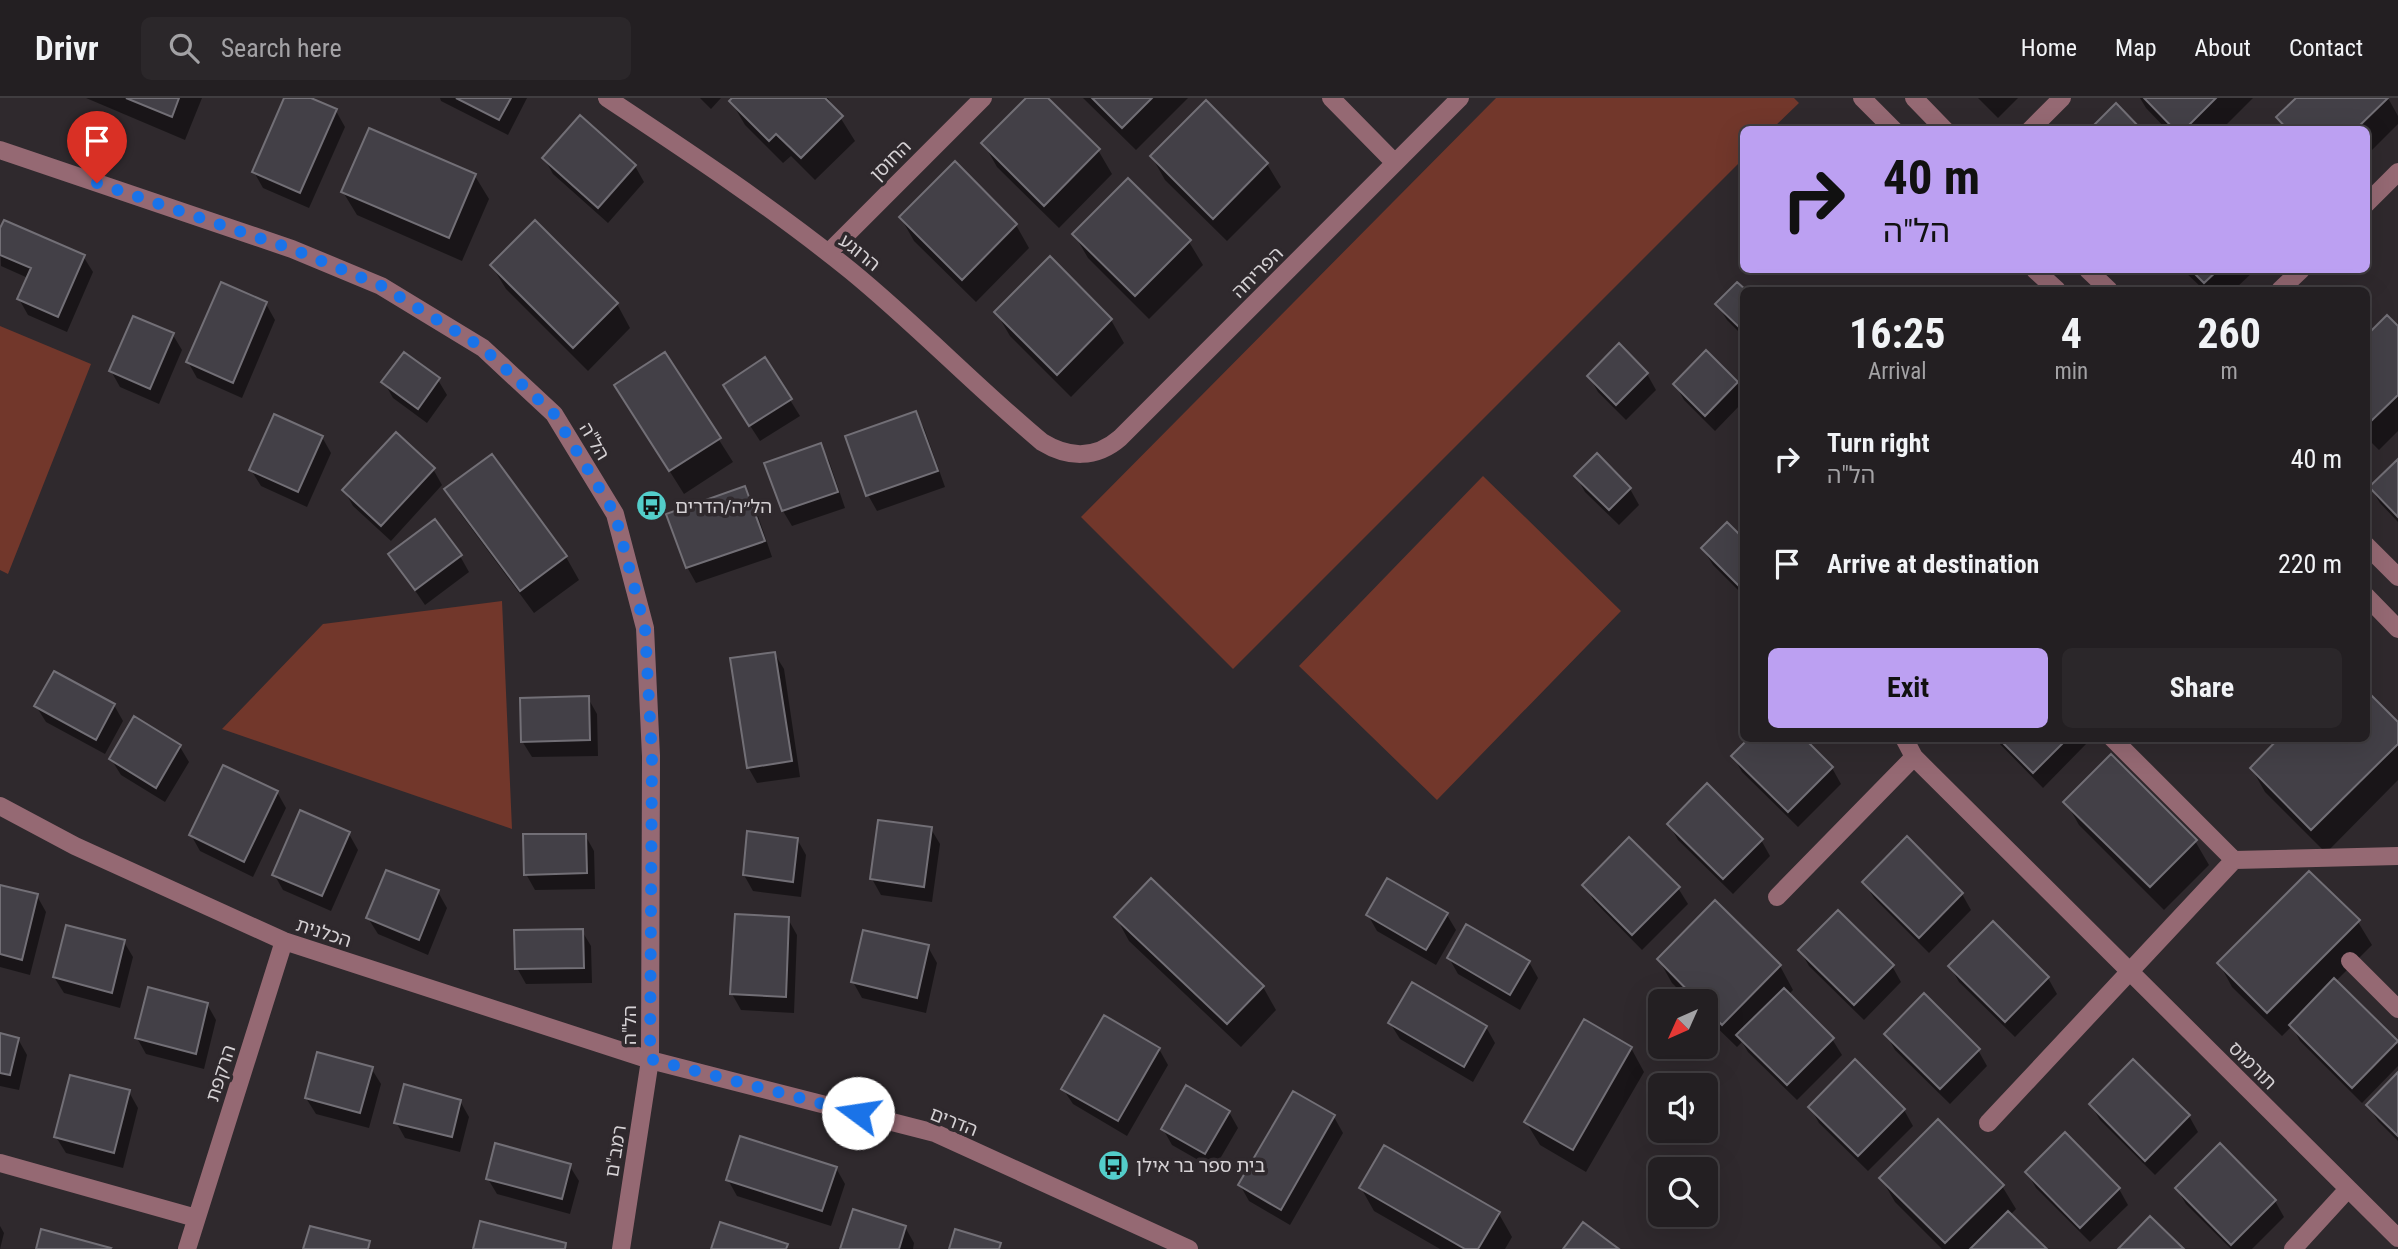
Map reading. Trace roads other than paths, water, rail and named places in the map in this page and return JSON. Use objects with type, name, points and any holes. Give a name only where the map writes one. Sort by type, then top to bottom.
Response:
[{"type":"street","name":"הרוגע","points":[[607,98],[731,180],[828,253],[924,334],[1042,442],[1072,454]]},
{"type":"street","name":"החוסן","points":[[828,253],[983,98]]},
{"type":"street","points":[[1331,98],[1395,163]]},
{"type":"street","name":"הפריחה","points":[[1072,454],[1100,450],[1120,438],[1460,98]]},
{"type":"street","points":[[1862,98],[1890,126]]},
{"type":"street","points":[[1914,98],[1941,126]]},
{"type":"street","points":[[2034,126],[2062,98]]},
{"type":"street","name":"הל\"ה","points":[[0,150],[292,249],[382,286],[483,348],[554,414],[615,514],[645,628],[652,756],[650,1059]]},
{"type":"street","points":[[2370,200],[2398,172]]},
{"type":"street","points":[[2038,273],[2054,287]]},
{"type":"street","points":[[2091,273],[2106,287]]},
{"type":"street","points":[[2283,287],[2298,273]]},
{"type":"street","points":[[2370,549],[2398,577]]},
{"type":"street","points":[[2370,600],[2398,629]]},
{"type":"street","name":"תורמוס","points":[[1906,742],[1914,757],[2398,1238]]},
{"type":"street","points":[[2116,742],[2234,860]]},
{"type":"street","points":[[1777,897],[1914,757]]},
{"type":"street","name":"הכלנית","points":[[0,806],[75,846],[284,941],[650,1059]]},
{"type":"street","points":[[1988,1123],[2234,860],[2398,856]]},
{"type":"street","name":"הרקפת","points":[[187,1249],[284,941]]},
{"type":"street","points":[[2350,961],[2398,1009]]},
{"type":"street","name":"רמב\"ם","points":[[621,1249],[650,1059]]},
{"type":"street","name":"הדרים","points":[[650,1059],[935,1133],[1189,1249]]},
{"type":"street","points":[[0,1163],[195,1218]]},
{"type":"street","points":[[2293,1249],[2348,1189]]},
{"type":"place","name":"הל״ה/הדרים","points":[[652,506]]},
{"type":"place","name":"בית ספר בר אילן","points":[[1113,1165]]}]
